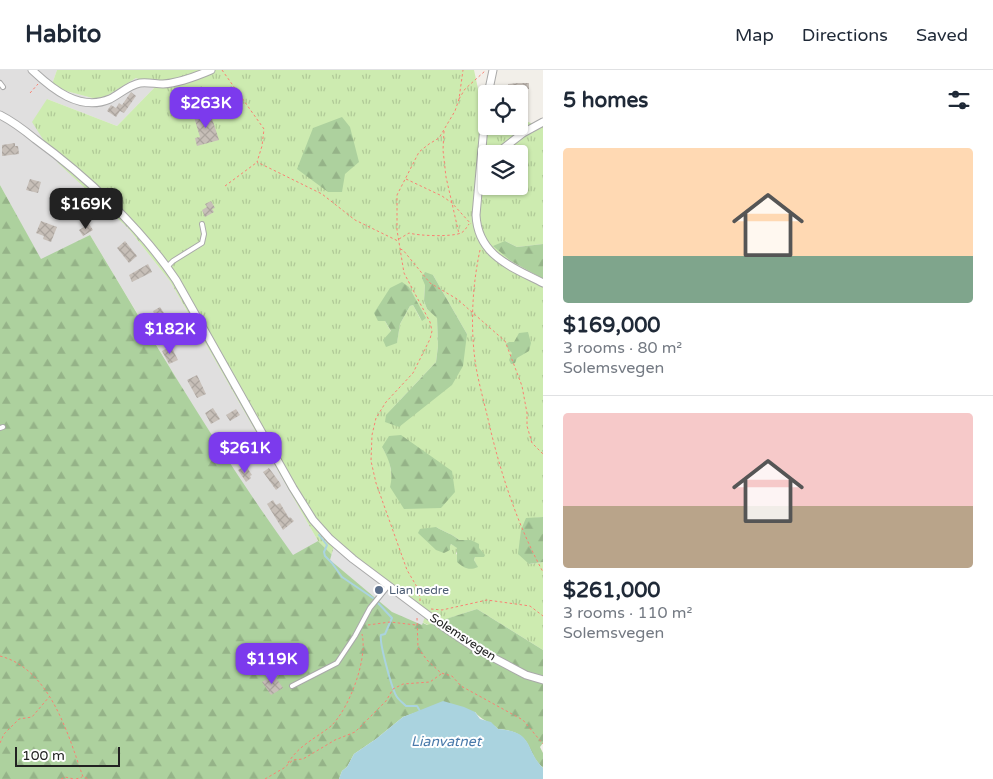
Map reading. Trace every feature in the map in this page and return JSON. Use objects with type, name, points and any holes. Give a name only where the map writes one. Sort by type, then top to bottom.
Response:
[{"type":"street","points":[[32,70],[57,91],[74,100],[86,103],[112,98],[141,83],[168,83],[211,70]]},
{"type":"street","points":[[490,85],[493,70]]},
{"type":"street","name":"Solemsvegen","points":[[0,114],[67,164],[129,222],[158,254],[199,321],[303,505],[340,550],[475,648],[526,675],[543,680]]},
{"type":"street","points":[[508,145],[523,133],[543,122]]},
{"type":"street","points":[[478,185],[473,224],[482,239],[497,257],[543,283]]},
{"type":"lane","points":[[0,83],[3,87]]},
{"type":"lane","points":[[167,267],[173,261],[202,244],[204,234],[202,224]]},
{"type":"lane","points":[[292,686],[337,663],[347,650],[370,608],[388,586]]},
{"type":"path","points":[[222,70],[264,129],[262,146],[257,162],[225,186]]},
{"type":"path","points":[[463,70],[459,99],[455,111],[439,138],[419,152],[397,195],[398,240],[404,273],[430,322],[432,331],[413,373],[386,402],[376,418],[372,435],[371,461],[376,483],[407,570],[417,587],[420,598],[416,625],[418,648],[441,674],[452,676],[461,686],[523,720],[543,744]]},
{"type":"path","points":[[459,99],[465,89],[486,70]]},
{"type":"path","points":[[30,92],[41,78]]},
{"type":"path","points":[[444,130],[443,150],[446,177],[459,234]]},
{"type":"path","points":[[257,162],[322,194],[355,220],[398,240]]},
{"type":"path","points":[[398,240],[409,233],[416,236],[459,234],[473,224],[452,203],[442,196],[406,178]]},
{"type":"path","points":[[482,239],[475,271],[473,313],[476,366],[497,460],[525,537],[543,572]]},
{"type":"path","points":[[400,249],[403,250],[430,283],[457,299],[506,341],[522,386],[527,426],[532,443],[543,454]]},
{"type":"path","points":[[418,608],[442,610],[487,600],[530,606],[543,616]]},
{"type":"path","points":[[265,779],[284,768],[295,752],[332,724],[352,695],[364,641],[360,626],[390,622],[416,625]]},
{"type":"path","points":[[0,656],[28,670],[49,697],[63,719],[83,777]]},
{"type":"path","points":[[288,763],[313,755],[335,740],[355,732],[386,701],[394,689],[403,684],[430,682],[441,674]]},
{"type":"path","points":[[0,743],[4,734],[19,719],[32,718],[49,697]]},
{"type":"path","points":[[61,779],[65,777],[75,779],[83,777],[90,779]]},
{"type":"shaded area","points":[[0,70],[57,70],[51,87],[100,100],[136,78],[155,87],[117,126],[47,99],[128,228],[170,281],[318,541],[293,556],[251,498],[90,235],[41,260],[0,185]]},
{"type":"shaded area","name":"Lian nedre","points":[[334,546],[426,614],[422,625],[392,612],[330,560]]},
{"type":"green space","points":[[57,70],[474,70],[478,89],[478,135],[528,135],[528,122],[543,127],[543,244],[517,247],[505,241],[511,261],[543,279],[543,517],[526,519],[529,564],[543,562],[543,650],[477,609],[428,625],[378,600],[318,541],[170,281],[128,228],[58,163],[32,122],[47,99],[117,126],[155,87],[136,78],[100,100],[51,87]],"holes":[[[433,275],[467,334],[386,415],[436,362],[438,346],[437,317],[427,309],[424,301],[425,285]],[[409,287],[421,320],[413,305],[410,306],[400,324],[397,342],[385,321]],[[382,447],[441,508],[392,478],[389,459]],[[436,527],[459,540],[471,540],[484,557],[475,557],[474,560],[477,566],[456,554],[458,548],[450,545]]]},
{"type":"green space","points":[[342,117],[350,127],[359,162],[345,174],[342,192],[328,192],[297,169],[313,128]]},
{"type":"green space","points":[[0,185],[41,259],[90,235],[213,437],[293,555],[318,541],[378,600],[427,625],[477,609],[543,650],[543,743],[540,747],[543,753],[543,768],[523,738],[510,731],[498,729],[475,712],[420,711],[403,717],[354,754],[347,767],[342,771],[339,779],[0,779]]},
{"type":"green space","points":[[505,241],[517,247],[543,244],[543,279],[511,261],[493,246]]},
{"type":"green space","points":[[425,272],[433,275],[467,334],[463,366],[452,385],[399,427],[385,422],[386,415],[436,362],[438,346],[437,318],[427,309],[424,301],[425,285],[422,278]]},
{"type":"green space","points":[[402,282],[409,287],[426,318],[422,321],[413,305],[410,306],[400,324],[397,343],[386,347],[383,340],[391,331],[385,321],[378,321],[374,313],[390,288]]},
{"type":"green space","points":[[528,332],[531,343],[529,351],[517,358],[515,363],[511,364],[509,360],[512,353],[506,344],[514,342],[519,333]]},
{"type":"green space","points":[[401,435],[452,471],[455,492],[441,508],[404,509],[390,487],[390,466],[382,447],[389,436]]},
{"type":"green space","points":[[543,517],[543,562],[529,564],[518,554],[521,530],[526,518]]},
{"type":"green space","points":[[436,527],[459,540],[471,540],[479,544],[479,548],[485,555],[484,557],[475,557],[474,560],[478,567],[469,569],[464,567],[457,562],[457,548],[451,544],[450,550],[444,553],[436,550],[418,533],[420,529]]},
{"type":"water","name":"Lianvatnet","points":[[443,701],[475,712],[480,719],[491,722],[498,729],[518,734],[527,742],[543,768],[543,779],[339,779],[342,771],[347,767],[354,754],[403,717]]},
{"type":"building","points":[[529,83],[529,89],[528,85],[508,84]]},
{"type":"building","points":[[131,92],[136,96],[124,113],[120,111],[116,117],[107,111],[111,105],[116,108],[119,103],[122,105]]},
{"type":"building","points":[[210,112],[219,140],[197,146],[195,138],[200,137],[194,117]]},
{"type":"building","points":[[15,143],[15,146],[18,146],[19,154],[2,156],[2,145]]},
{"type":"building","points":[[30,179],[41,182],[38,193],[26,190]]},
{"type":"building","points":[[76,198],[80,204],[84,204],[82,205],[86,213],[78,217],[74,210],[71,211],[72,207],[70,204]]},
{"type":"building","points":[[211,201],[215,208],[212,209],[214,212],[205,217],[202,210],[207,207],[205,204]]},
{"type":"building","points":[[41,221],[57,227],[51,242],[43,239],[44,236],[36,233]]},
{"type":"building","points":[[89,224],[93,230],[83,236],[79,230]]},
{"type":"building","points":[[125,241],[137,256],[129,263],[117,248]]},
{"type":"building","points":[[148,264],[152,272],[132,282],[129,275]]},
{"type":"building","points":[[160,307],[166,316],[159,324],[153,311]]},
{"type":"building","points":[[171,346],[178,360],[169,364],[162,351]]},
{"type":"building","points":[[197,375],[206,394],[197,398],[187,380]]},
{"type":"building","points":[[213,408],[220,419],[211,424],[205,413]]},
{"type":"building","points":[[236,409],[240,415],[230,421],[226,415]]},
{"type":"building","points":[[225,434],[231,444],[225,447],[219,437]]},
{"type":"building","points":[[246,466],[252,475],[246,482],[238,470]]},
{"type":"building","points":[[269,468],[281,486],[276,490],[263,472]]},
{"type":"building","points":[[273,500],[276,505],[280,503],[289,518],[294,521],[283,530],[267,504]]},
{"type":"building","points":[[271,676],[273,679],[276,678],[283,688],[271,695],[262,682]]},
{"type":"waterway","points":[[319,535],[327,545],[324,552],[325,556],[342,577],[373,598]]},
{"type":"waterway","points":[[378,603],[392,618],[385,634],[381,635],[381,639],[386,666],[395,693],[406,706],[417,706],[420,711]]},
{"type":"place","name":"Lian nedre","points":[[379,590]]}]
